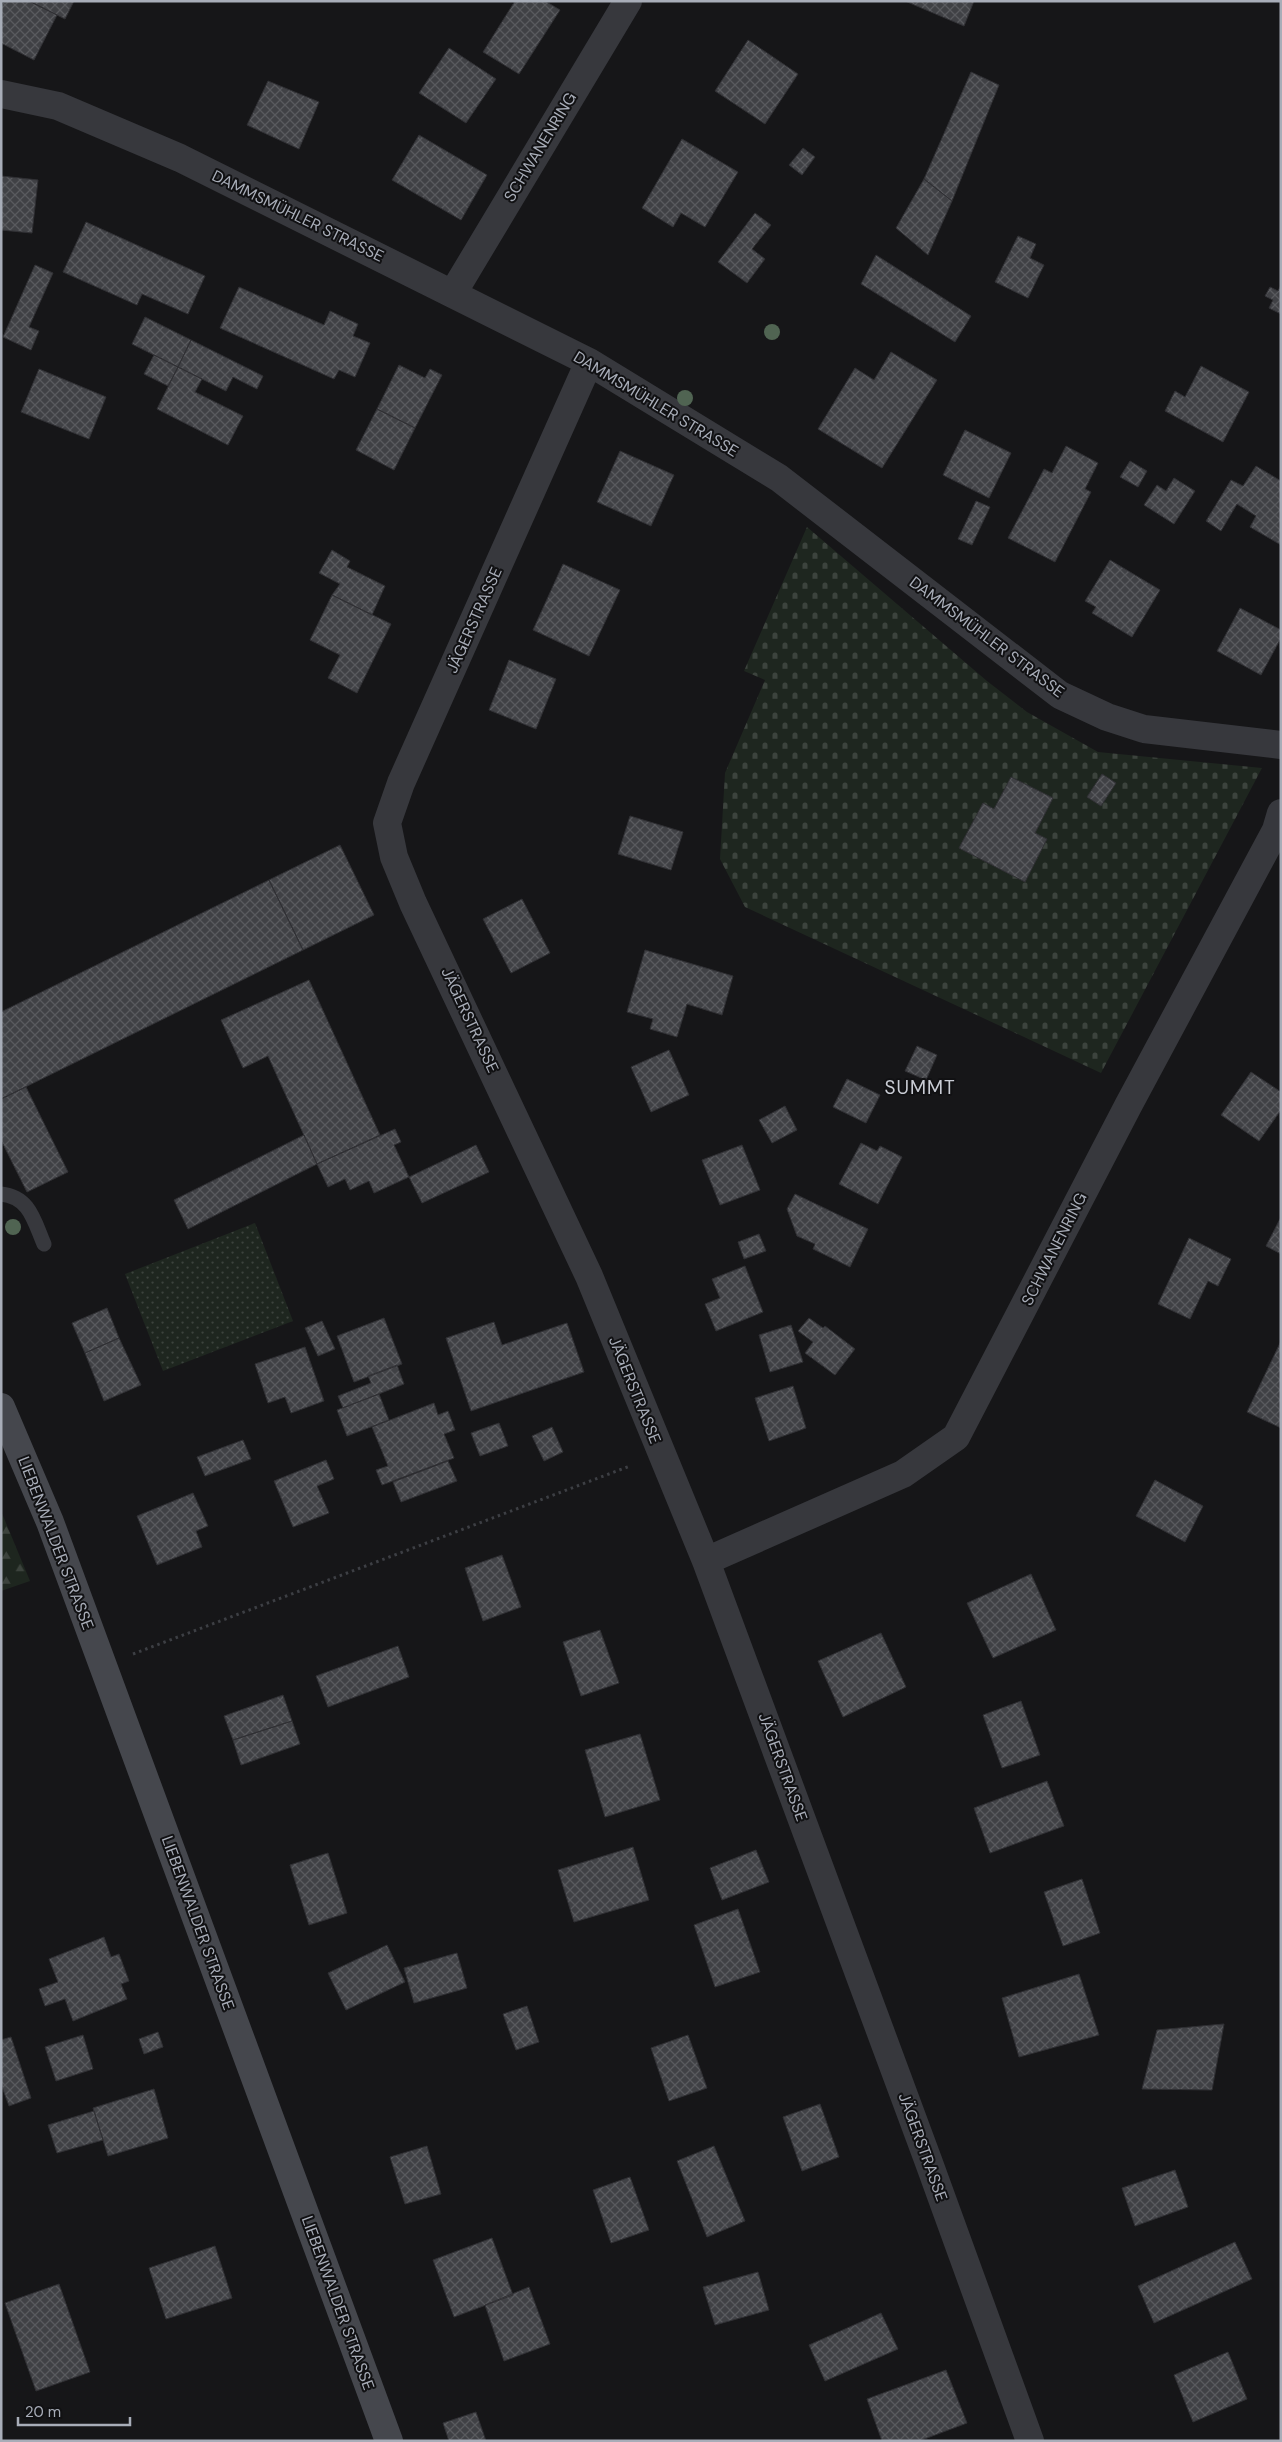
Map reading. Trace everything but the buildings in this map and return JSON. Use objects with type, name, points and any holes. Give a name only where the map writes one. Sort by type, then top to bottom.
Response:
[{"type":"main road","name":"LIEBENWALDER STRASSE","points":[[1,1407],[50,1522],[389,2441]]},
{"type":"street","name":"SCHWANENRING","points":[[453,293],[628,1]]},
{"type":"street","name":"DAMMSMÜHLER STRASSE","points":[[1,94],[58,106],[180,158],[589,362],[779,478],[1060,695],[1107,717],[1144,729],[1281,745]]},
{"type":"street","name":"JÄGERSTRASSE","points":[[589,362],[401,783],[388,823],[394,857],[589,1276],[706,1561],[925,2151],[1030,2441]]},
{"type":"street","name":"SCHWANENRING","points":[[706,1561],[903,1474],[956,1437],[1128,1106],[1276,830],[1281,813]]},
{"type":"lane","points":[[1,1194],[14,1195],[26,1204],[44,1244]]},
{"type":"path","points":[[130,1655],[661,1455]]},
{"type":"green space","points":[[807,527],[987,681],[1027,712],[1098,752],[1262,768],[1101,1073],[745,907],[720,859],[725,773],[765,680],[744,671]]},
{"type":"green space","points":[[255,1223],[293,1321],[163,1371],[125,1274]]},
{"type":"green space","points":[[1,1511],[30,1581],[1,1591]]},
{"type":"district","name":"SUMMT","points":[[920,1087]]}]
